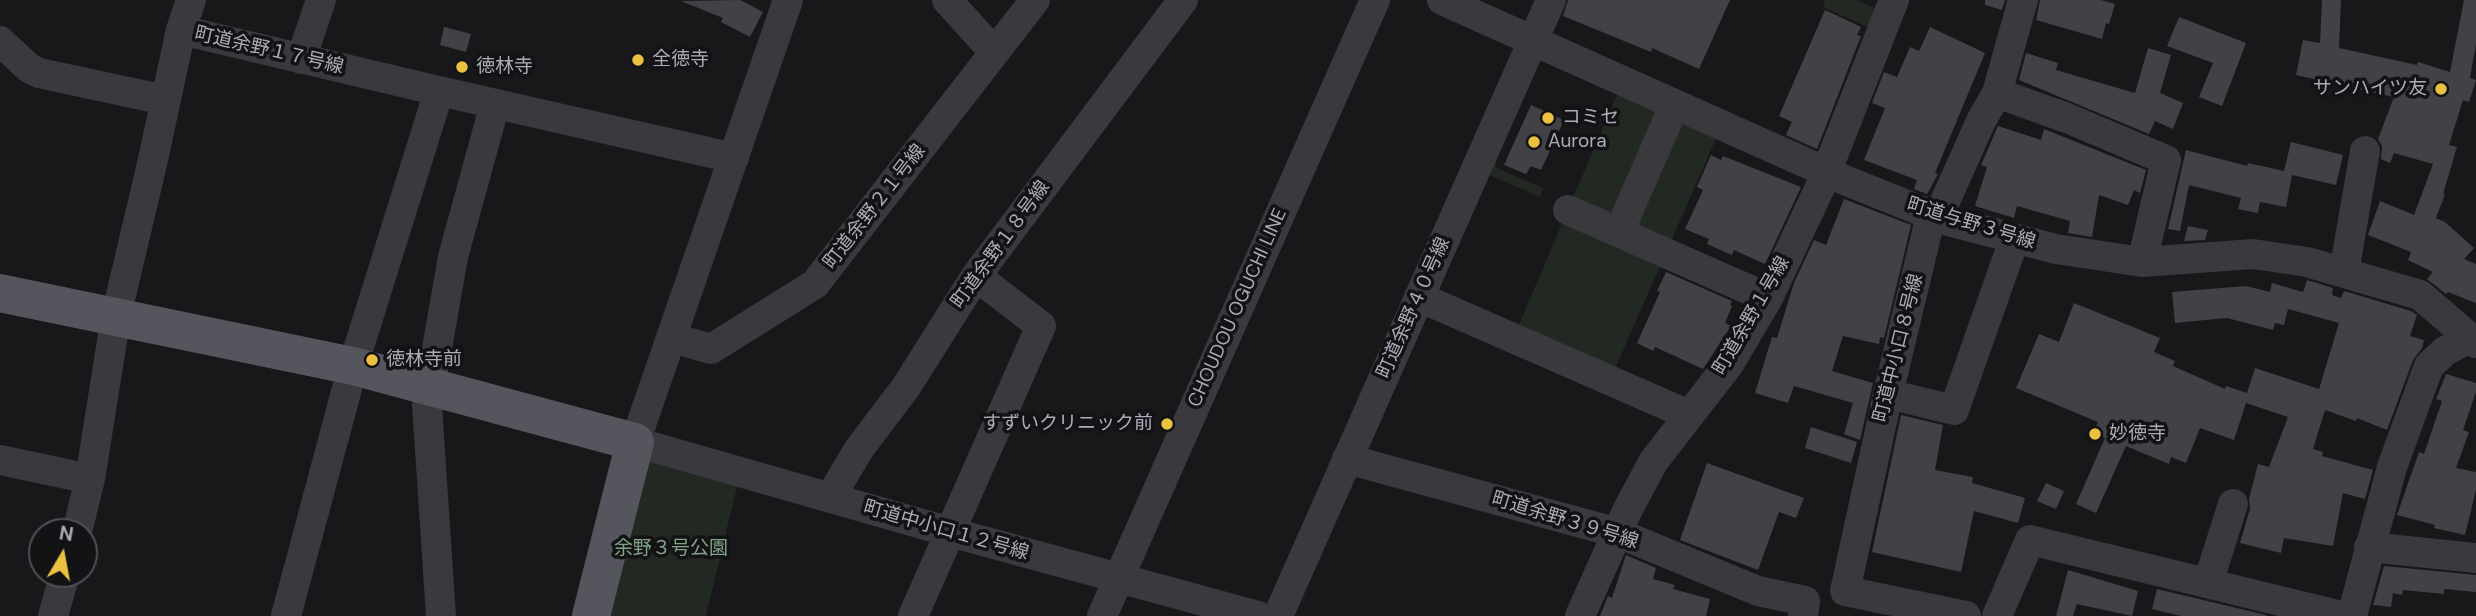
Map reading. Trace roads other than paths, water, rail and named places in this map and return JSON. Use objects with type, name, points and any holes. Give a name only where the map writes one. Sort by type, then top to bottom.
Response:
[{"type":"main road","points":[[0,293],[353,366],[635,442],[591,616]]},
{"type":"street","points":[[181,30],[191,0]]},
{"type":"street","points":[[301,58],[321,0]]},
{"type":"street","points":[[635,442],[788,0]]},
{"type":"street","points":[[947,0],[994,52]]},
{"type":"street","name":"町道余野２１号線","points":[[673,338],[711,349],[816,284],[1035,0]]},
{"type":"street","name":"町道余野１８号線","points":[[830,498],[859,449],[906,387],[976,276],[1183,0]]},
{"type":"street","name":"CHOUDOU OGUCHI LINE","points":[[1102,616],[1375,0]]},
{"type":"street","name":"町道与野３号線","points":[[1442,0],[1935,217],[2014,240],[2143,262],[2253,254],[2307,262],[2420,295],[2473,341]]},
{"type":"street","name":"町道余野４０号線","points":[[1278,616],[1551,0]]},
{"type":"street","name":"町道余野１号線","points":[[1580,616],[1653,462],[1729,364],[1768,298],[1826,171],[1894,0]]},
{"type":"street","name":"町道中小口８号線","points":[[1966,616],[1845,591],[1928,228],[1943,206],[1997,93],[2023,0]]},
{"type":"street","name":"町道余野１７号線","points":[[80,518],[90,479],[116,316],[181,30],[734,158]]},
{"type":"street","points":[[0,41],[29,68],[39,73],[165,100]]},
{"type":"street","points":[[286,616],[353,366],[439,91]]},
{"type":"street","points":[[1997,93],[2067,118],[2166,160],[2143,262]]},
{"type":"street","points":[[441,616],[427,405],[453,257],[495,104]]},
{"type":"street","points":[[1619,232],[1675,104]]},
{"type":"street","points":[[2344,272],[2365,151]]},
{"type":"street","points":[[1568,209],[1768,298]]},
{"type":"street","points":[[1888,394],[1954,410],[2014,240]]},
{"type":"street","points":[[913,616],[1041,326],[976,276]]},
{"type":"street","points":[[1419,297],[1689,415]]},
{"type":"street","points":[[2352,616],[2392,467],[2429,366],[2445,351],[2473,341]]},
{"type":"street","name":"町道中小口１２号線","points":[[635,442],[1258,616]]},
{"type":"street","name":"町道余野３９号線","points":[[1347,459],[1618,533],[1758,591],[1805,601],[1803,616]]},
{"type":"street","points":[[0,460],[90,479]]},
{"type":"street","points":[[2208,583],[2233,504]]},
{"type":"street","points":[[1997,616],[2031,540],[2342,616]]},
{"type":"street","points":[[2369,547],[2476,558]]},
{"type":"street","points":[[53,616],[61,588]]},
{"type":"place","name":"全徳寺","points":[[638,60]]},
{"type":"place","name":"徳林寺","points":[[462,67]]},
{"type":"place","name":"サンハイツ友","points":[[2441,89]]},
{"type":"place","name":"コミセ","points":[[1548,118]]},
{"type":"place","name":"Aurora","points":[[1534,142]]},
{"type":"place","name":"徳林寺前","points":[[372,360]]},
{"type":"place","name":"すずいクリニック前","points":[[1167,424]]},
{"type":"place","name":"妙徳寺","points":[[2095,434]]},
{"type":"park label","name":"余野３号公園","points":[[671,549]]}]
